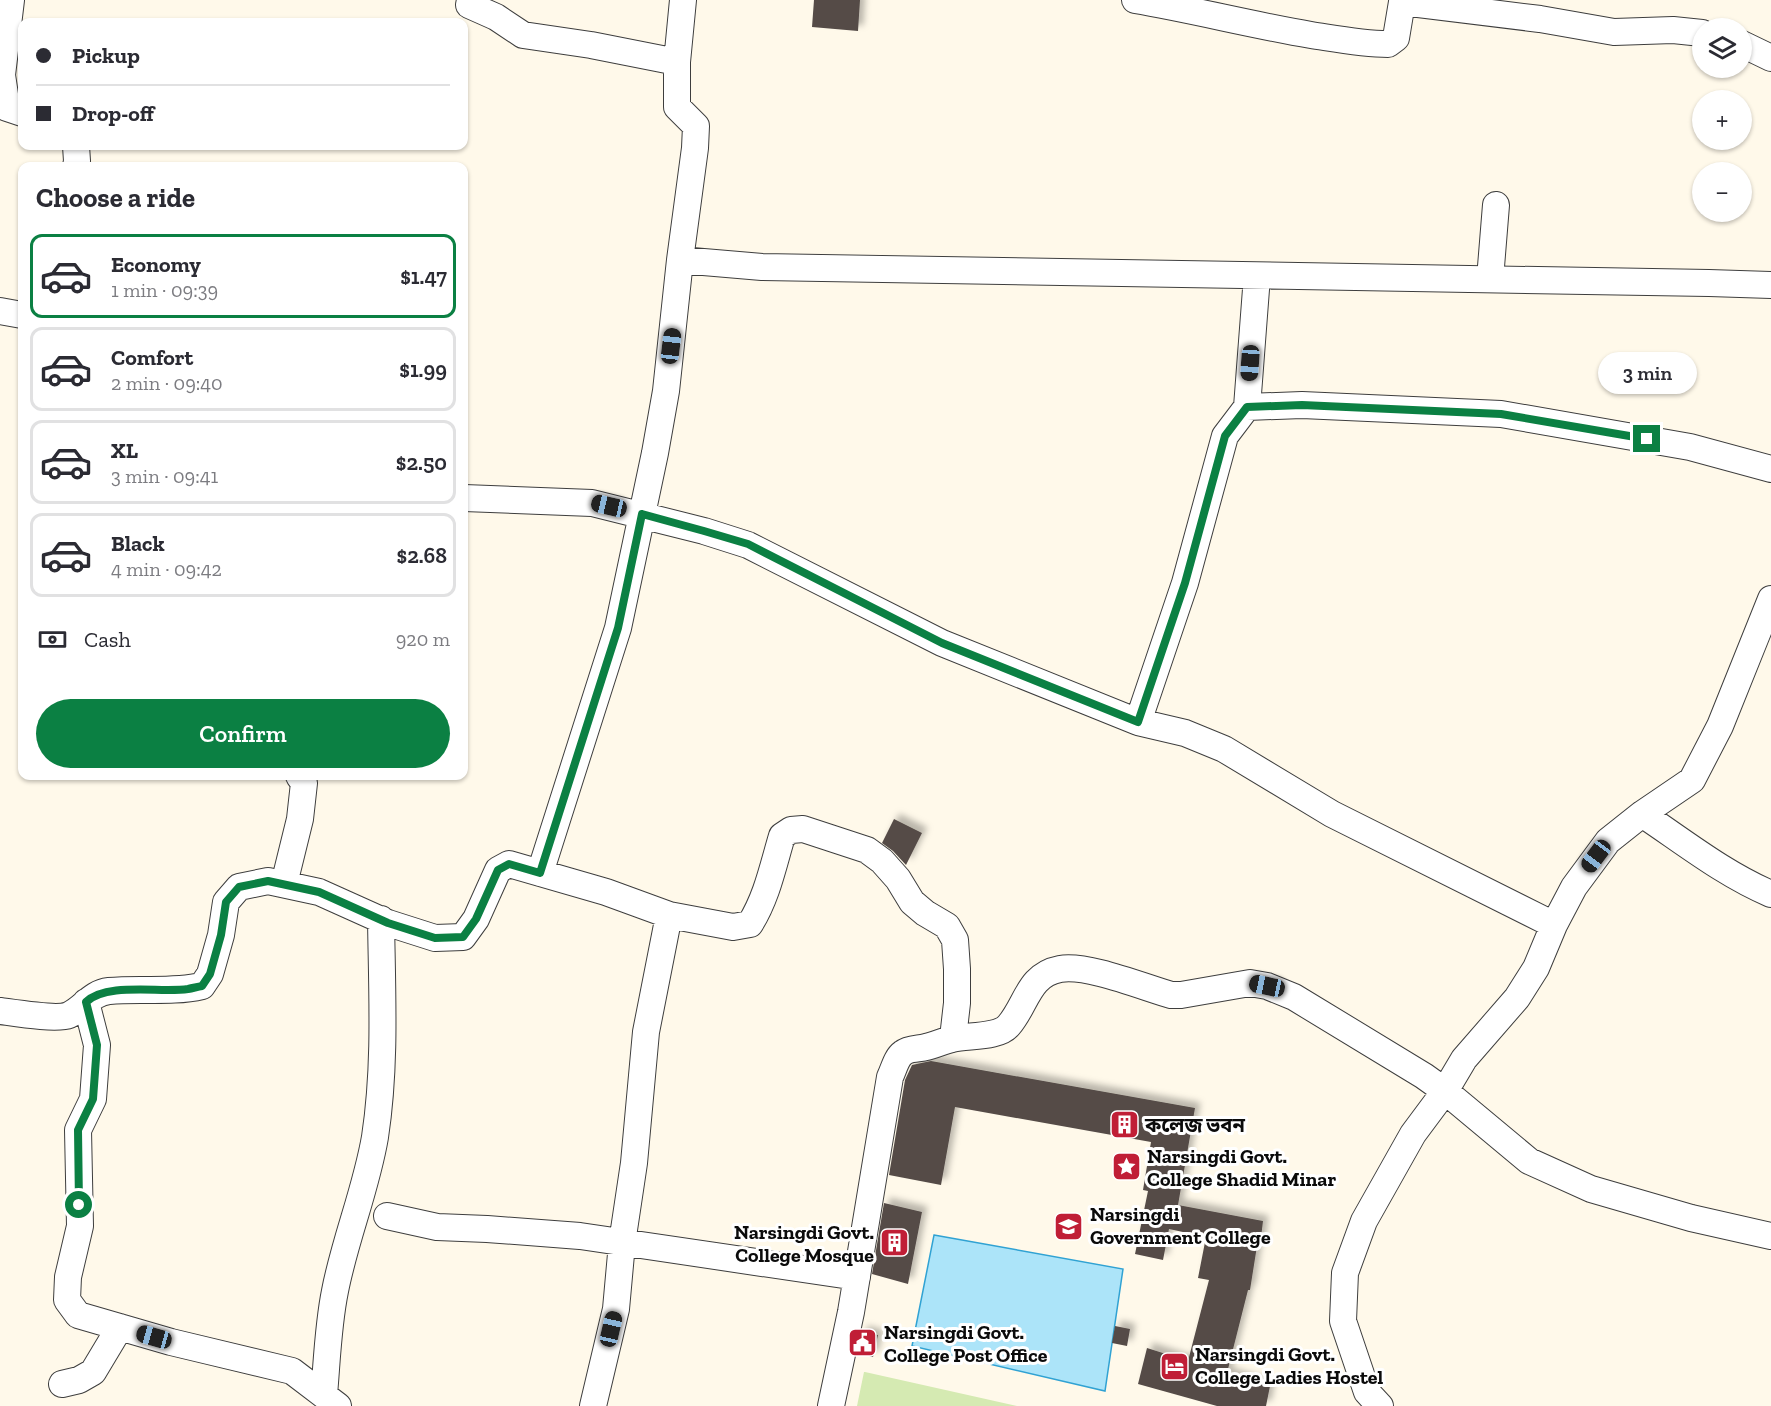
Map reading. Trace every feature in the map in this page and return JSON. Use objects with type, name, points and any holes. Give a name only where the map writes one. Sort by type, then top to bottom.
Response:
[{"type":"street","points":[[10,109],[2,75],[11,0]]},
{"type":"street","points":[[470,0],[469,4],[496,17],[523,35],[591,45],[677,62]]},
{"type":"street","points":[[540,873],[618,628],[666,391],[696,126],[677,107],[677,62],[683,0]]},
{"type":"street","points":[[1136,0],[1192,10],[1263,27],[1361,44],[1388,44],[1396,38],[1402,2],[1512,8],[1614,32],[1673,30],[1692,32]]},
{"type":"street","points":[[1752,49],[1771,58]]},
{"type":"street","points":[[1490,279],[1496,205]]},
{"type":"street","points":[[680,260],[762,267],[1771,285]]},
{"type":"street","points":[[1138,722],[1185,583],[1225,436],[1247,407],[1257,276]]},
{"type":"street","points":[[0,311],[18,314]]},
{"type":"street","points":[[1247,407],[1302,405],[1501,414],[1690,447],[1771,469]]},
{"type":"street","points":[[468,498],[592,503],[642,514],[748,544],[942,643],[1138,722],[1185,733],[1224,748],[1332,814],[1554,925]]},
{"type":"street","points":[[1380,1406],[1367,1392],[1344,1321],[1345,1273],[1364,1221],[1413,1134],[1464,1059],[1517,998],[1536,968],[1554,925],[1574,887],[1608,841],[1642,814],[1692,780],[1720,726],[1771,598]]},
{"type":"street","points":[[284,885],[300,819],[304,783],[302,780]]},
{"type":"street","points":[[1642,814],[1711,862],[1771,894]]},
{"type":"street","points":[[0,1011],[34,1016],[68,1016],[90,998],[106,991],[187,989],[202,986],[210,974],[221,935],[226,902],[239,887],[268,881],[319,892],[381,919],[435,938],[463,937],[476,919],[498,870],[509,864],[606,892],[669,915],[733,927],[750,924],[765,894],[782,836],[791,830],[803,829],[867,850],[882,861],[898,879],[912,902],[947,926],[955,940],[957,1003],[953,1038]]},
{"type":"street","points":[[593,1406],[616,1309],[622,1243],[634,1163],[645,1032],[669,915]]},
{"type":"street","points":[[331,1401],[334,1292],[364,1188],[382,1086],[381,919]]},
{"type":"street","points":[[831,1406],[857,1277],[890,1077],[897,1061],[903,1053],[953,1038],[988,1035],[1008,1027],[1036,980],[1061,969],[1094,971],[1172,995],[1250,983],[1267,986],[1294,996],[1445,1090],[1529,1161],[1591,1189],[1691,1218],[1771,1236]]},
{"type":"street","points":[[86,1002],[97,1045],[93,1099],[78,1130],[80,1226],[68,1277],[67,1300],[78,1315],[171,1342],[292,1371],[331,1401]]},
{"type":"street","points":[[387,1216],[437,1227],[580,1236],[857,1277]]},
{"type":"street","points":[[62,1384],[79,1380],[93,1372],[120,1327]]},
{"type":"green space","points":[[865,1372],[1017,1406],[857,1406]]},
{"type":"water","points":[[934,1235],[1123,1269],[1105,1391],[912,1346]]},
{"type":"building","points":[[814,0],[860,0],[858,31],[812,27]]},
{"type":"building","points":[[894,819],[922,833],[906,865],[882,843]]},
{"type":"building","points":[[931,1061],[1195,1108],[1178,1205],[1263,1221],[1250,1290],[1248,1290],[1227,1373],[1270,1386],[1266,1406],[1217,1406],[1138,1384],[1147,1348],[1188,1361],[1209,1280],[1198,1278],[1206,1237],[1169,1229],[1163,1260],[1135,1254],[1148,1191],[1143,1190],[1151,1142],[955,1107],[941,1185],[889,1175],[905,1080],[912,1065]]},
{"type":"building","name":"Narsingdi Govt. College Mosque","points":[[884,1203],[922,1212],[908,1284],[872,1274]]},
{"type":"building","points":[[1115,1326],[1130,1329],[1127,1346],[1112,1343]]},
{"type":"building","name":"Narsingdi Govt. College Post Office","points":[[862,1331],[878,1335],[873,1357],[858,1353]]},
{"type":"place","name":"কলেজ ভবন","points":[[1124,1125]]},
{"type":"place","name":"Narsingdi Govt. College Shadid Minar","points":[[1126,1167]]},
{"type":"place","name":"Narsingdi Government College","points":[[1069,1226]]},
{"type":"place","name":"Narsingdi Govt. College Mosque","points":[[895,1243]]},
{"type":"place","name":"Narsingdi Govt. College Post Office","points":[[863,1343]]},
{"type":"place","name":"Narsingdi Govt. College Ladies Hostel","points":[[1174,1366]]},
{"type":"route","points":[[79,1205],[78,1130],[93,1099],[97,1045],[86,1002],[106,991],[187,989],[202,986],[210,974],[221,935],[226,902],[239,887],[268,881],[319,892],[388,923],[435,938],[463,937],[476,919],[498,870],[509,864],[540,873],[618,628],[642,514],[748,544],[942,643],[1138,722],[1185,583],[1225,436],[1247,407],[1302,405],[1501,414],[1647,439]]}]
